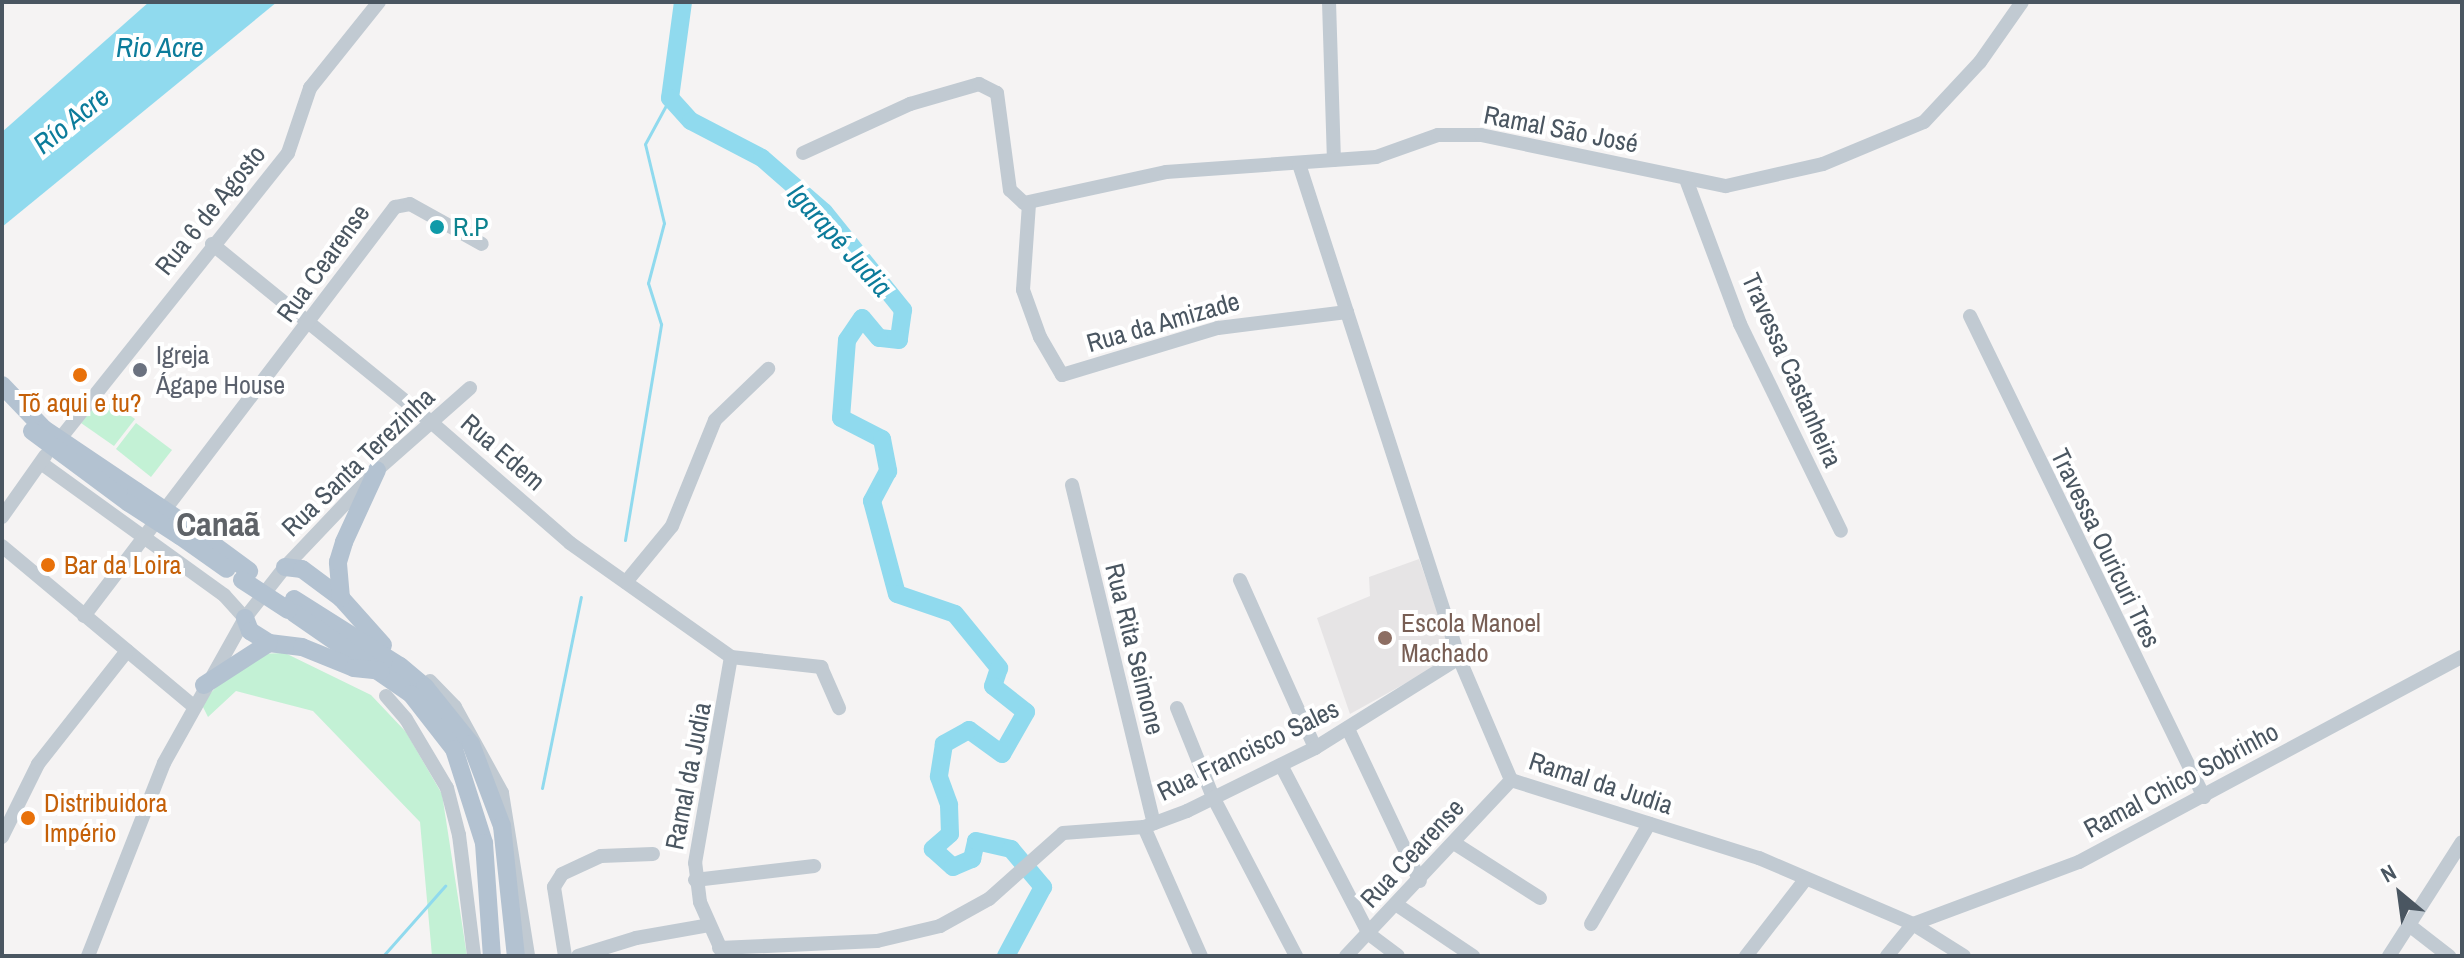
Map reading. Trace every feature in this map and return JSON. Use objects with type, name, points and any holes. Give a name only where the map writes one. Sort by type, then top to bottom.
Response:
[{"type":"main road","points":[[2,385],[50,451]]},
{"type":"main road","points":[[2,401],[50,451],[132,497],[291,604],[392,664],[458,724],[487,777],[509,858],[516,956]]},
{"type":"main road","points":[[341,598],[338,562],[377,470]]},
{"type":"main road","points":[[285,567],[302,569],[341,598],[428,711],[465,772],[484,843],[492,956]]},
{"type":"main road","points":[[245,618],[250,631],[269,643],[302,647],[354,668],[392,664]]},
{"type":"main road","points":[[204,685],[269,643]]},
{"type":"street","name":"Rua 6 de Agosto","points":[[2,517],[212,244],[288,153],[310,88],[379,2]]},
{"type":"street","points":[[1329,2],[1334,160]]},
{"type":"street","name":"Ramal São José","points":[[1029,204],[1166,172],[1376,157],[1438,135],[1481,135],[1687,182],[1743,184],[1823,164],[1901,136],[1933,115],[2005,32],[2022,2]]},
{"type":"street","points":[[803,153],[910,104],[979,84],[997,93],[1009,183],[1014,197],[1029,204]]},
{"type":"street","name":"Ramal da Judia","points":[[1299,164],[1459,658],[1511,780],[1759,858],[1913,924],[1964,956]]},
{"type":"street","name":"Travessa Castanheira","points":[[1687,182],[1740,324],[1841,531]]},
{"type":"street","name":"Rua Cearense","points":[[84,616],[308,324],[388,214],[402,203],[482,244]]},
{"type":"street","name":"Rua da Amizade","points":[[1029,204],[1023,290],[1058,373],[1067,374],[1218,328],[1347,312]]},
{"type":"street","name":"Rua Edem","points":[[212,244],[431,422],[570,543],[731,657]]},
{"type":"street","name":"Travessa Ouricuri Tres","points":[[1970,316],[2204,797]]},
{"type":"street","points":[[626,582],[672,526],[698,451],[715,420],[768,369]]},
{"type":"street","name":"Rua Santa Terezinha","points":[[88,956],[192,705],[245,618],[285,567],[377,470],[470,388]]},
{"type":"street","points":[[50,451],[144,536],[224,595],[245,618]]},
{"type":"street","name":"Rua Rita Seimone","points":[[1072,485],[1149,825]]},
{"type":"street","points":[[2,546],[192,705]]},
{"type":"street","points":[[1240,580],[1315,748]]},
{"type":"street","points":[[2,837],[38,764],[127,651]]},
{"type":"street","points":[[731,657],[821,667],[839,708]]},
{"type":"street","name":"Ramal da Judia","points":[[722,952],[709,925],[695,880],[700,823],[731,657]]},
{"type":"street","name":"Ramal Chico Sobrinho","points":[[1913,924],[2079,862],[2462,657]]},
{"type":"street","name":"Rua Francisco Sales","points":[[722,952],[894,939],[962,917],[989,899],[1046,845],[1075,829],[1149,825],[1213,797],[1315,748],[1459,658]]},
{"type":"street","points":[[392,664],[421,672],[455,707],[487,758],[505,808],[528,956]]},
{"type":"street","points":[[386,696],[425,747],[447,788],[459,835],[474,956]]},
{"type":"street","points":[[1177,708],[1213,797],[1296,956]]},
{"type":"street","points":[[1348,729],[1420,881]]},
{"type":"street","points":[[1281,765],[1369,934],[1398,956]]},
{"type":"street","name":"Rua Cearense","points":[[1346,956],[1420,881],[1511,780]]},
{"type":"street","points":[[1591,924],[1649,824]]},
{"type":"street","points":[[1149,825],[1201,956]]},
{"type":"street","points":[[2389,956],[2462,842]]},
{"type":"street","points":[[1454,843],[1540,898]]},
{"type":"street","points":[[565,956],[555,892],[560,876],[601,856],[653,854]]},
{"type":"street","points":[[695,880],[814,866]]},
{"type":"street","points":[[1746,956],[1805,880]]},
{"type":"street","points":[[1397,905],[1473,956]]},
{"type":"street","points":[[1887,956],[1913,924]]},
{"type":"street","points":[[578,956],[709,925]]},
{"type":"street","points":[[2409,925],[2449,956]]},
{"type":"shaded area","name":"Escola Manoel Machado","points":[[1419,559],[1453,657],[1350,714],[1317,618],[1370,596],[1369,577]]},
{"type":"green space","points":[[103,396],[135,419],[114,446],[81,423]]},
{"type":"green space","points":[[136,423],[172,450],[151,477],[116,449]]},
{"type":"green space","points":[[285,653],[371,695],[406,732],[442,794],[467,956],[432,956],[420,822],[313,711],[236,691],[208,717],[201,703],[227,676],[255,654]]},
{"type":"water","name":"Rio Acre","points":[[149,2],[277,2],[2,227],[2,132]]},
{"type":"waterway","name":"Igarapé Judia","points":[[683,2],[670,98],[691,121],[762,158],[824,212],[903,310],[899,340],[879,338],[862,318],[847,340],[841,418],[882,439],[888,471],[872,501],[897,594],[955,614],[999,668],[993,686],[1026,712],[1002,754],[969,730],[944,744],[939,777],[949,805],[950,834],[933,849],[953,867],[972,859],[976,841],[1011,849],[1043,887],[1006,956]]},
{"type":"waterway","points":[[625,540],[661,324],[648,283],[664,223],[645,144],[670,98]]},
{"type":"waterway","points":[[542,788],[581,597]]},
{"type":"waterway","points":[[383,956],[445,886]]},
{"type":"place","name":"R.P","points":[[437,227]]},
{"type":"place","name":"Igreja Ágape House","points":[[140,370]]},
{"type":"place","name":"Tõ aqui e tu?","points":[[80,375]]},
{"type":"place","name":"Bar da Loira","points":[[48,565]]},
{"type":"place","name":"Escola Manoel Machado","points":[[1385,638]]},
{"type":"place","name":"Distribuidora Império","points":[[28,818]]},
{"type":"district","name":"Canaã","points":[[218,525]]},
{"type":"water label","name":"Río Acre","points":[[71,120]]}]
